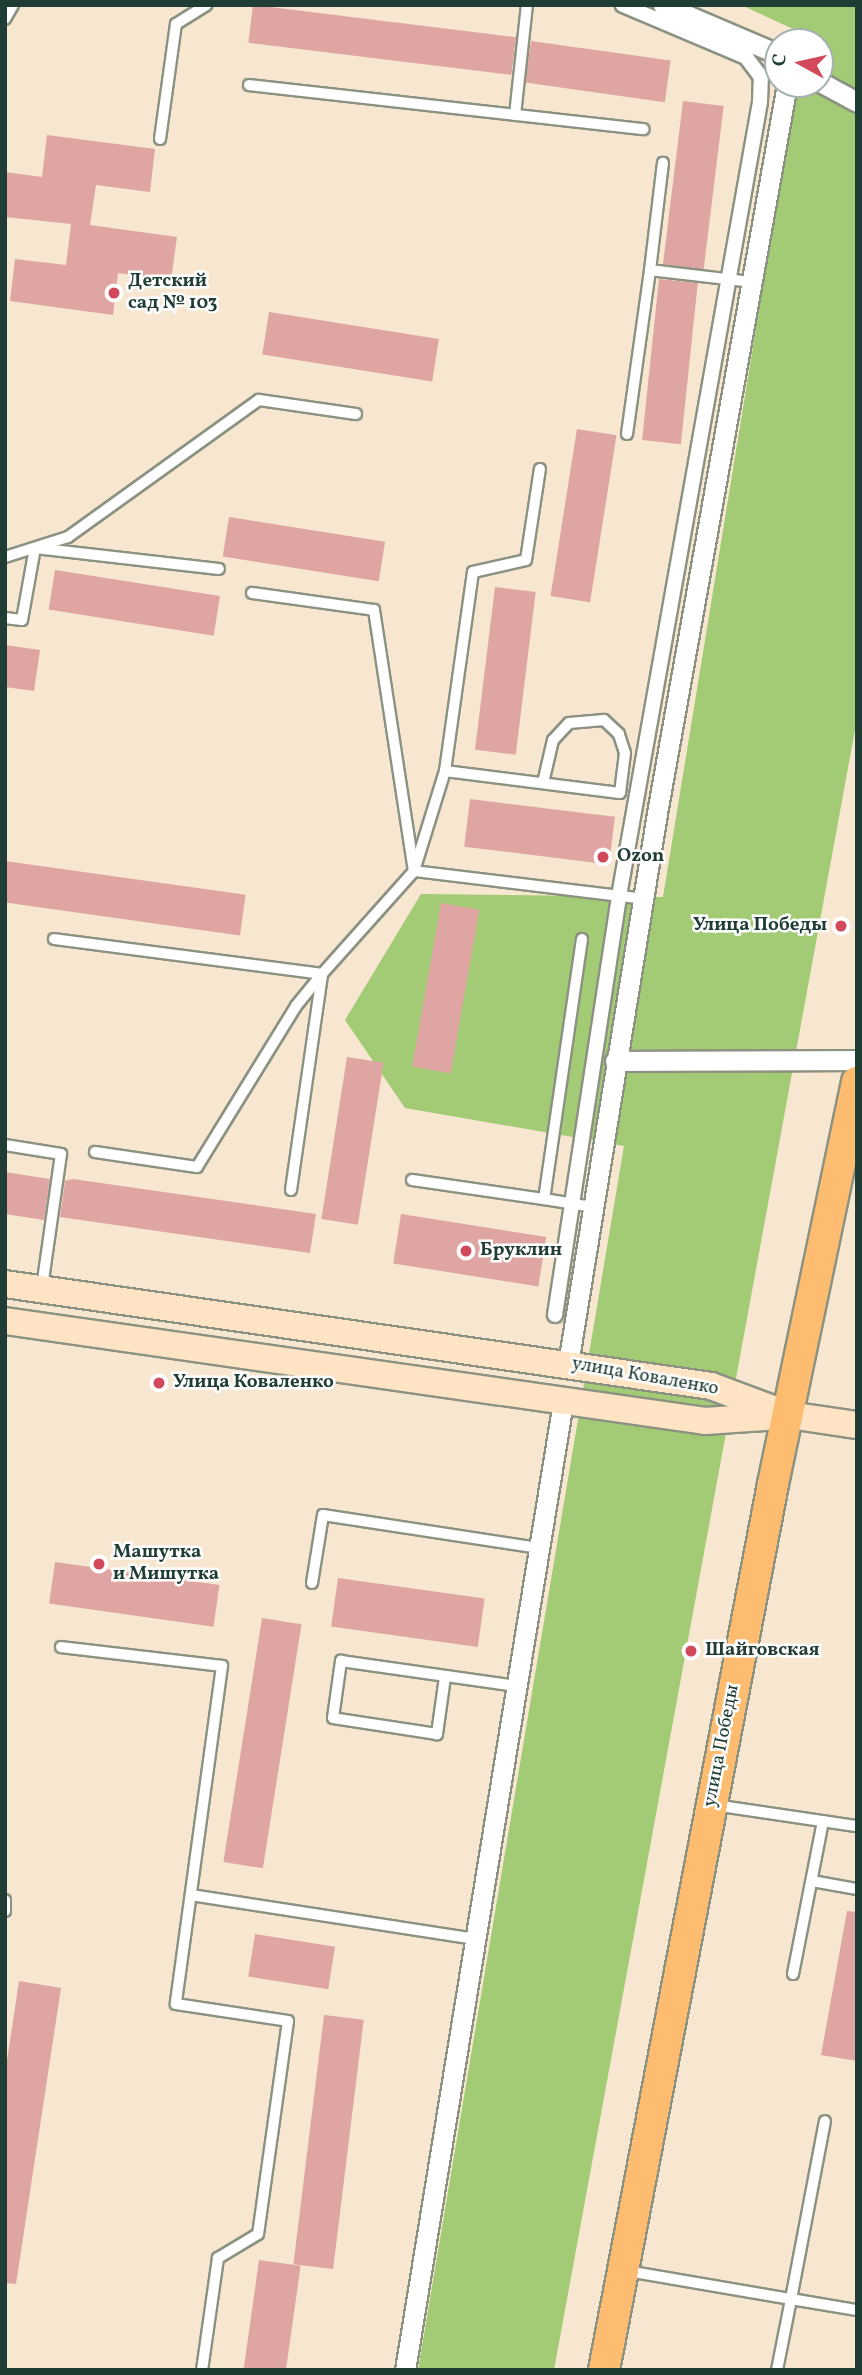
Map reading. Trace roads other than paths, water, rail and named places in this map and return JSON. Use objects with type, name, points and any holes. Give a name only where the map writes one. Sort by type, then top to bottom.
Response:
[{"type":"main road","name":"улица Победы","points":[[604,2370],[710,1804],[857,1082]]},
{"type":"main road","name":"улица Коваленко","points":[[5,1284],[711,1386],[789,1415]]},
{"type":"main road","name":"улица Коваленко","points":[[5,1321],[705,1421],[789,1415]]},
{"type":"main road","points":[[563,1402],[568,1364]]},
{"type":"main road","points":[[789,1415],[857,1425]]},
{"type":"street","points":[[555,1315],[620,896],[731,279],[761,77],[746,58],[623,5]]},
{"type":"street","points":[[663,5],[764,48]]},
{"type":"street","points":[[834,90],[857,102]]},
{"type":"street","points":[[568,1364],[615,1060],[785,98]]},
{"type":"street","points":[[615,1060],[857,1060]]},
{"type":"street","points":[[405,2370],[563,1402]]},
{"type":"lane","points":[[5,19],[13,5]]},
{"type":"lane","points":[[160,139],[176,24],[206,5]]},
{"type":"lane","points":[[515,115],[527,5]]},
{"type":"lane","points":[[249,85],[643,130]]},
{"type":"lane","points":[[627,434],[663,163]]},
{"type":"lane","points":[[650,270],[752,282]]},
{"type":"lane","points":[[5,557],[68,537],[259,400],[356,414]]},
{"type":"lane","points":[[95,1152],[197,1167],[296,1006],[414,871],[445,771],[473,572],[526,560],[540,469]]},
{"type":"lane","points":[[35,548],[219,569]]},
{"type":"lane","points":[[5,618],[22,620],[35,548]]},
{"type":"lane","points":[[252,593],[374,610],[414,871]]},
{"type":"lane","points":[[445,771],[620,793],[625,753],[619,734],[604,720],[569,723],[553,740],[543,783]]},
{"type":"lane","points":[[414,871],[644,899]]},
{"type":"lane","points":[[54,939],[323,974]]},
{"type":"lane","points":[[544,1199],[582,939]]},
{"type":"lane","points":[[291,1190],[323,974]]},
{"type":"lane","points":[[5,1145],[61,1154],[42,1289]]},
{"type":"lane","points":[[412,1180],[593,1207]]},
{"type":"lane","points":[[312,1583],[323,1515],[539,1548]]},
{"type":"lane","points":[[61,1647],[222,1666],[176,2004],[288,2021],[258,2234],[218,2258],[202,2370]]},
{"type":"lane","points":[[445,1677],[437,1734],[333,1718],[341,1661],[516,1686]]},
{"type":"lane","points":[[710,1804],[857,1826]]},
{"type":"lane","points":[[793,1974],[823,1821]]},
{"type":"lane","points":[[812,1881],[857,1889]]},
{"type":"lane","points":[[191,1895],[474,1939]]},
{"type":"lane","points":[[5,1900],[5,1911]]},
{"type":"lane","points":[[778,2370],[825,2121]]},
{"type":"lane","points":[[623,2270],[857,2310]]},
{"type":"place","name":"Детский сад № 103","points":[[114,293]]},
{"type":"place","name":"Ozon","points":[[603,857]]},
{"type":"place","name":"Улица Победы","points":[[841,926]]},
{"type":"place","name":"Бруклин","points":[[466,1251]]},
{"type":"place","name":"Улица Коваленко","points":[[159,1383]]},
{"type":"place","name":"Машутка и Мишутка","points":[[99,1564]]},
{"type":"place","name":"Шайговская","points":[[691,1651]]}]
